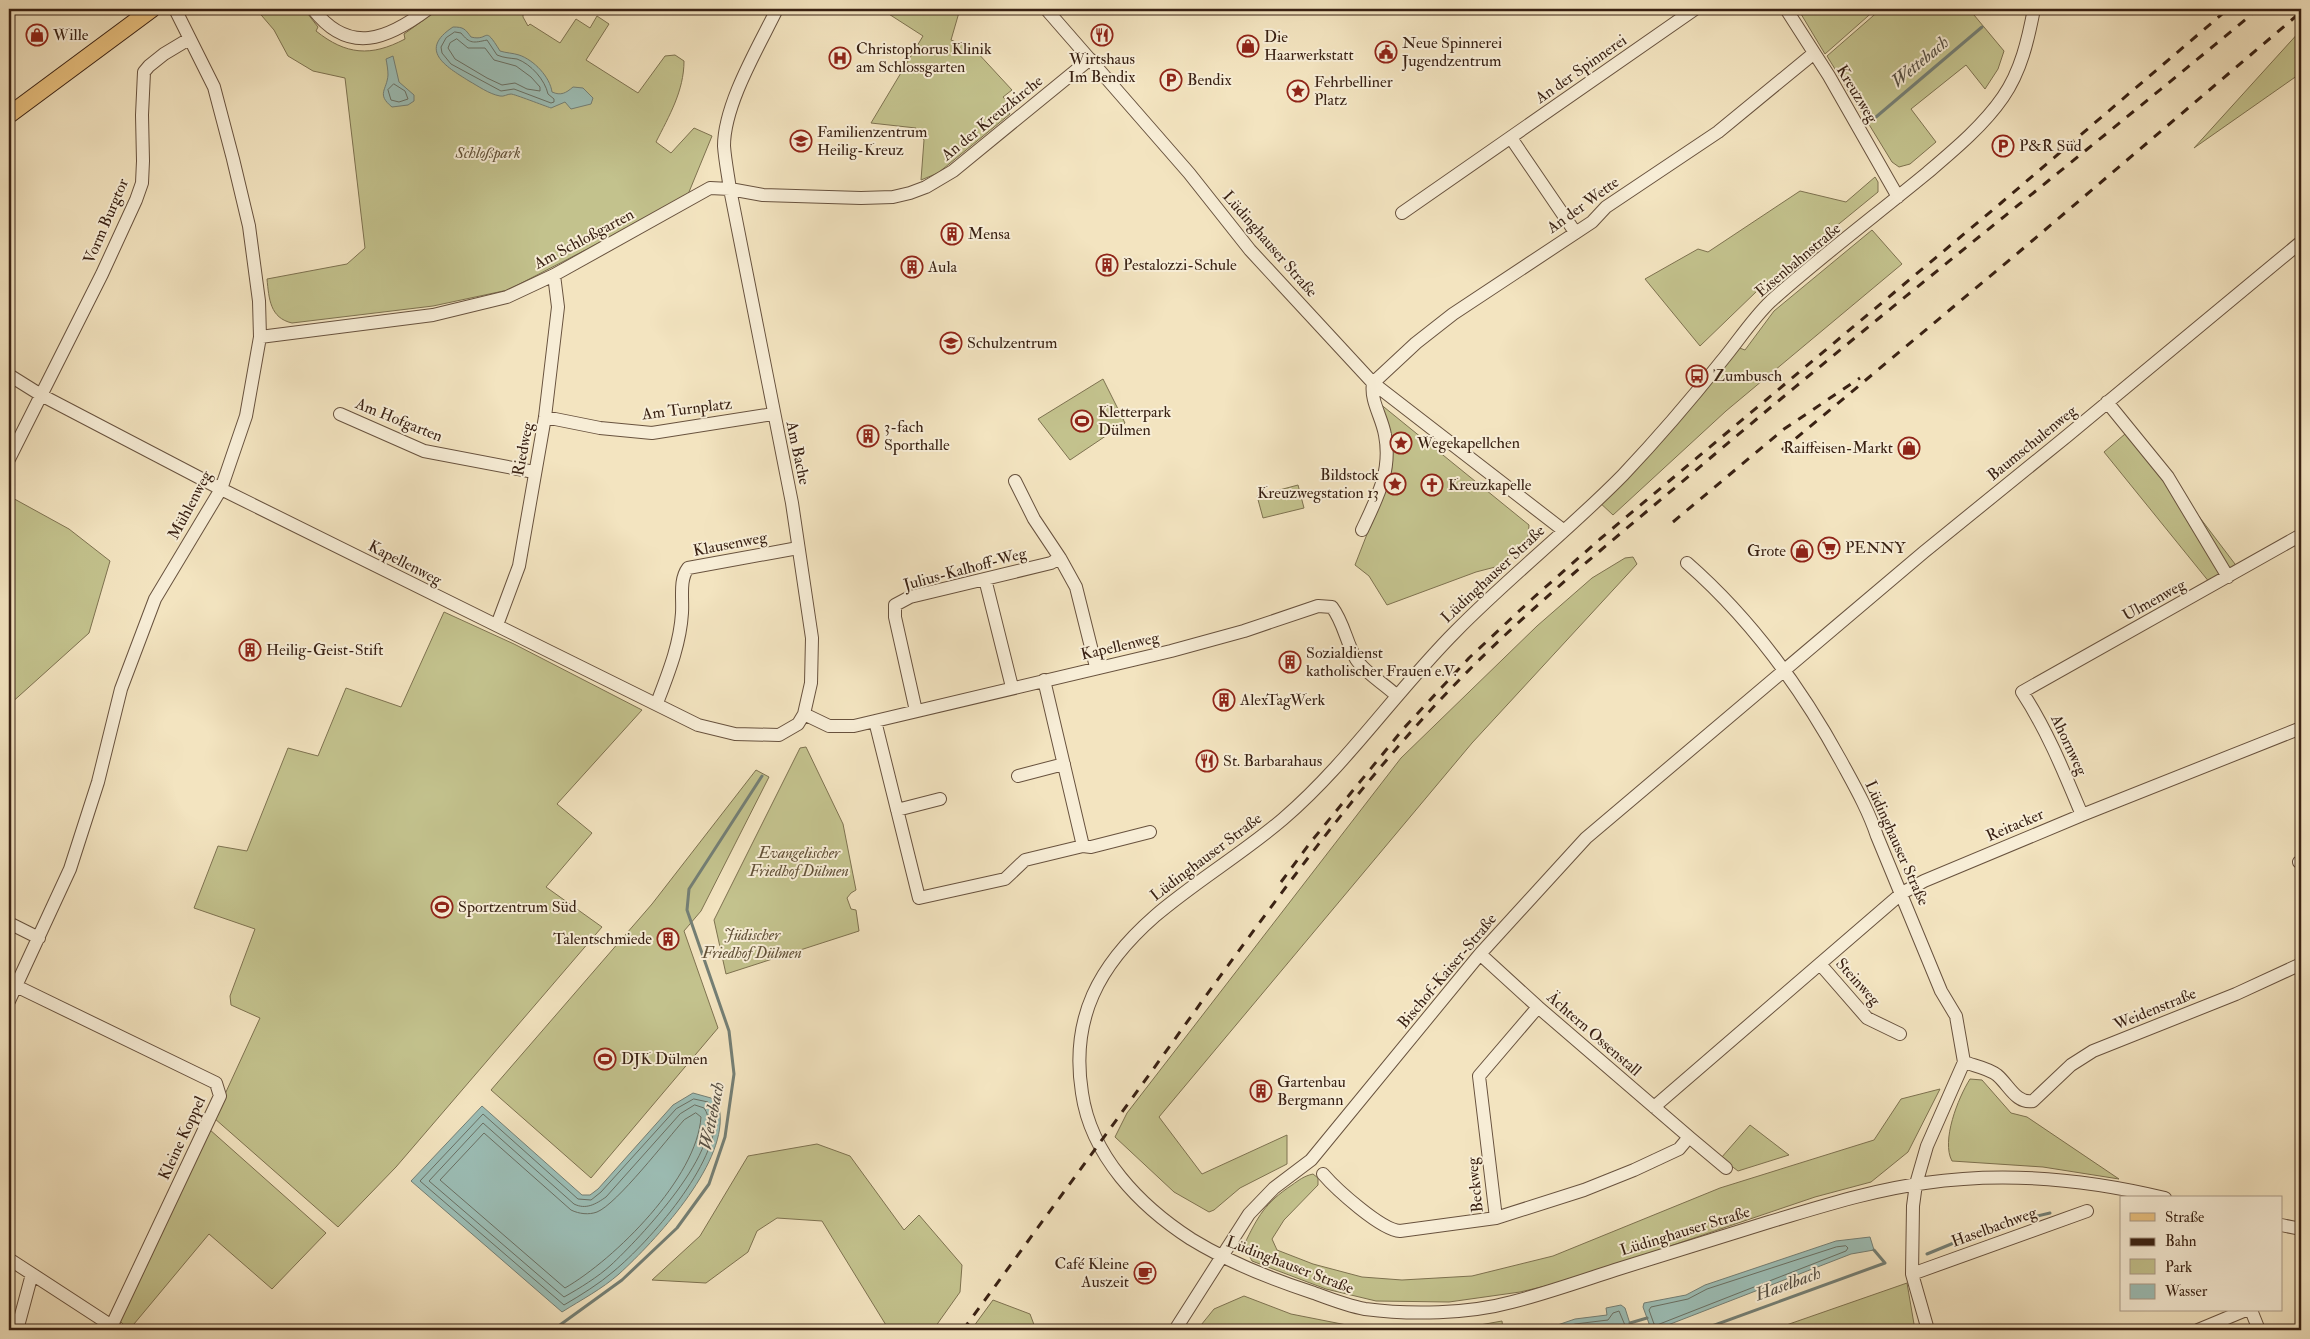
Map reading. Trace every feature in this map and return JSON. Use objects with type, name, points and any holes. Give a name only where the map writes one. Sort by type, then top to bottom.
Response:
[{"type":"main road","points":[[9,115],[152,9]]},
{"type":"street","name":"Mühlenweg","points":[[9,1001],[39,938],[72,861],[98,782],[121,690],[155,599],[221,489],[246,416],[260,337],[259,301],[249,226],[238,178],[214,87],[175,9]]},
{"type":"street","points":[[313,9],[333,29],[364,38],[382,36],[401,28],[428,9]]},
{"type":"street","points":[[730,189],[724,146],[727,126],[743,78],[777,9]]},
{"type":"street","name":"Lüdinghauser Straße","points":[[1046,9],[1189,173],[1250,250],[1373,383],[1563,530],[1454,632],[1342,759],[1288,815],[1243,851],[1170,904],[1125,945],[1110,963],[1089,1001],[1083,1019],[1078,1046],[1083,1104],[1090,1125],[1102,1152],[1127,1184],[1163,1221],[1222,1258],[1285,1284],[1359,1308],[1428,1312],[1505,1304],[1812,1209],[1916,1184],[1993,1176],[2041,1177],[2120,1188],[2156,1196]]},
{"type":"street","name":"An der Spinnerei","points":[[1402,213],[1695,9]]},
{"type":"street","name":"Kreuzweg","points":[[1786,9],[1813,54],[1829,76],[1898,196]]},
{"type":"street","name":"Eisenbahnstraße","points":[[1563,530],[1623,475],[1680,413],[1766,305],[1966,138],[2004,95],[2024,53],[2034,9]]},
{"type":"street","name":"Vorm Burgtor","points":[[41,395],[102,274],[142,183],[144,72],[164,54],[189,39]]},
{"type":"street","name":"An der Wette","points":[[1373,383],[1416,343],[1453,314],[1592,222],[1606,207],[1718,132],[1813,54]]},
{"type":"street","name":"An der Kreuzkirche","points":[[730,189],[763,195],[861,198],[910,193],[926,187],[947,175],[1090,59]]},
{"type":"street","points":[[1511,138],[1575,232]]},
{"type":"street","name":"Am Schloßgarten","points":[[260,337],[433,315],[507,297],[554,275],[710,188],[730,189]]},
{"type":"street","name":"Am Bache","points":[[730,189],[792,503],[812,638],[811,683],[801,719]]},
{"type":"street","name":"Baumschulenweg","points":[[1785,669],[1924,552],[2301,242]]},
{"type":"street","name":"Riedweg","points":[[497,625],[519,566],[545,417],[558,307],[554,275]]},
{"type":"street","name":"Kapellenweg","points":[[9,375],[41,395],[221,489],[431,595],[497,625],[698,725],[735,734],[779,734],[801,719],[829,726],[854,726],[875,722],[1244,631],[1318,606],[1332,606],[1341,618],[1347,642],[1358,661],[1397,696]]},
{"type":"street","points":[[1362,530],[1384,479],[1388,460],[1385,433],[1371,393],[1373,383]]},
{"type":"street","points":[[9,459],[41,395]]},
{"type":"street","points":[[2107,402],[2168,477],[2228,577]]},
{"type":"street","name":"Am Hofgarten","points":[[340,414],[424,451],[534,472]]},
{"type":"street","name":"Am Turnplatz","points":[[545,417],[600,428],[652,432],[773,414]]},
{"type":"street","name":"Julius-Kalhoff-Weg","points":[[1014,481],[1034,519],[1060,558],[1076,587],[1096,667]]},
{"type":"street","name":"Ulmenweg","points":[[2022,692],[2301,535]]},
{"type":"street","name":"Klausenweg","points":[[657,704],[673,660],[682,615],[683,574],[688,568],[798,548]]},
{"type":"street","name":"Julius-Kalhoff-Weg","points":[[916,711],[895,617],[895,605],[910,597],[1051,563],[1060,558]]},
{"type":"street","name":"Lüdinghauser Straße","points":[[1687,563],[1712,585],[1785,669],[1824,730],[1869,812],[1877,836],[1942,990],[1956,1016],[1964,1062]]},
{"type":"street","points":[[985,579],[1012,687]]},
{"type":"street","name":"Bischof-Kaiser-Straße","points":[[1175,1330],[1249,1214],[1274,1188],[1311,1160],[1480,954],[1586,838],[1785,669]]},
{"type":"street","points":[[1044,680],[1083,846]]},
{"type":"street","name":"Ahornweg","points":[[2022,692],[2038,717],[2052,745],[2082,815]]},
{"type":"street","points":[[875,722],[919,898],[1005,879],[1025,860],[1083,846],[1091,847],[1150,832]]},
{"type":"street","name":"Reitacker","points":[[1654,1107],[1902,893],[1924,881],[2082,815],[2301,728]]},
{"type":"street","points":[[1018,776],[1064,764]]},
{"type":"street","points":[[897,810],[940,799]]},
{"type":"street","points":[[9,924],[39,938]]},
{"type":"street","name":"Ächtern Ossenstall","points":[[1480,954],[1538,1007],[1726,1168]]},
{"type":"street","name":"Steinweg","points":[[1820,964],[1867,1018],[1900,1034]]},
{"type":"street","name":"Weidenstraße","points":[[1964,1062],[1984,1068],[1997,1075],[2020,1100],[2033,1101],[2071,1065],[2093,1051],[2236,994],[2301,964]]},
{"type":"street","name":"Kleine Koppel","points":[[16,986],[216,1083],[220,1096],[115,1328]]},
{"type":"street","name":"Beckweg","points":[[1323,1174],[1381,1225],[1393,1231],[1496,1218],[1479,1076],[1538,1007]]},
{"type":"street","points":[[1928,1330],[1912,1274],[1913,1206],[1916,1184],[1927,1146],[1964,1062]]},
{"type":"street","points":[[1496,1218],[1584,1190],[1634,1170],[1679,1149],[1689,1137]]},
{"type":"street","name":"Haselbachweg","points":[[1912,1274],[2087,1211]]},
{"type":"street","points":[[2282,1225],[2301,1229]]},
{"type":"street","points":[[9,1259],[115,1328]]},
{"type":"street","points":[[17,1330],[32,1274]]},
{"type":"street","points":[[2198,1330],[2241,1312]]},
{"type":"street","points":[[2252,1312],[2259,1330]]},
{"type":"green space","name":"Schloßpark","points":[[256,9],[304,9],[318,27],[316,31],[338,45],[359,51],[381,49],[405,39],[404,34],[439,9],[523,9],[523,17],[528,26],[530,24],[560,43],[576,19],[590,28],[597,16],[609,24],[586,60],[638,93],[665,56],[675,55],[684,61],[679,93],[656,142],[671,153],[694,128],[712,136],[689,192],[684,199],[508,290],[433,306],[292,323],[279,317],[272,307],[267,279],[347,264],[365,248],[345,78],[313,71],[288,56],[274,30]]},
{"type":"green space","points":[[881,9],[960,9],[951,40],[975,50],[1012,90],[1003,97],[1010,105],[1006,109],[1010,114],[938,173],[921,180],[924,140],[916,128],[871,123],[923,36]]},
{"type":"green space","points":[[1798,9],[1876,9],[1825,54]]},
{"type":"green space","points":[[1881,9],[1969,9],[2004,51],[1998,69],[1985,89],[1966,65],[1911,109],[1936,142],[1910,164],[1899,167],[1892,162],[1827,56]]},
{"type":"green space","points":[[2301,30],[2301,73],[2194,148],[2291,41]]},
{"type":"green space","points":[[1875,177],[1878,182],[1878,192],[1758,290],[1700,346],[1645,279],[1698,249],[1708,252],[1800,191],[1846,202]]},
{"type":"green space","points":[[1872,230],[1902,264],[1726,411],[1613,515],[1597,500],[1734,346],[1745,350],[1774,311]]},
{"type":"green space","name":"Kletterpark Dülmen","points":[[1103,379],[1125,423],[1070,460],[1038,419]]},
{"type":"green space","points":[[1379,403],[1529,525],[1528,538],[1499,566],[1476,572],[1387,605],[1369,576],[1355,565],[1388,480]]},
{"type":"green space","points":[[2132,428],[2238,568],[2210,583],[2104,452]]},
{"type":"green space","points":[[1298,485],[1304,508],[1263,518],[1257,496]]},
{"type":"green space","points":[[9,496],[69,529],[110,561],[89,633],[9,705]]},
{"type":"green space","points":[[1633,557],[1637,564],[1472,743],[1159,1117],[1202,1174],[1287,1135],[1287,1164],[1240,1188],[1209,1212],[1174,1192],[1115,1137],[1127,1113],[1401,758],[1537,626],[1592,578],[1625,558]]},
{"type":"green space","name":"Sportzentrum Süd","points":[[444,612],[514,644],[642,710],[557,804],[592,833],[546,887],[602,927],[396,1167],[338,1227],[214,1118],[260,1018],[231,1005],[230,996],[255,929],[194,908],[218,846],[247,851],[288,748],[318,756],[346,688],[401,707]]},
{"type":"green space","name":"Evangelischer Friedhof Dülmen","points":[[806,747],[843,824],[856,890],[847,898],[851,909],[856,910],[859,931],[726,974],[714,920],[800,748]]},
{"type":"green space","name":"DJK Dülmen","points":[[756,770],[769,777],[701,911],[684,931],[718,1028],[591,1178],[491,1090],[652,904]]},
{"type":"green space","points":[[1970,1079],[1982,1080],[2011,1113],[2027,1117],[2119,1179],[2043,1167],[1952,1161],[1948,1142],[1952,1120]]},
{"type":"green space","points":[[1940,1089],[1908,1152],[1871,1182],[1815,1197],[1567,1281],[1520,1292],[1449,1302],[1376,1301],[1326,1289],[1252,1261],[1244,1245],[1258,1218],[1269,1204],[1297,1181],[1313,1174],[1318,1178],[1318,1185],[1284,1220],[1272,1239],[1277,1250],[1313,1264],[1362,1277],[1402,1280],[1472,1276],[1553,1256],[1720,1188],[1874,1140],[1901,1099]]},
{"type":"green space","points":[[1750,1125],[1789,1155],[1738,1171],[1721,1158]]},
{"type":"green space","points":[[209,1129],[326,1233],[272,1289],[209,1234],[129,1330],[119,1320]]},
{"type":"green space","points":[[817,1144],[850,1156],[904,1230],[919,1215],[962,1265],[960,1292],[933,1330],[889,1330],[822,1221],[777,1218],[757,1231],[748,1252],[706,1283],[652,1280],[700,1236],[748,1156]]},
{"type":"green space","points":[[1907,1283],[1915,1330],[1772,1330]]},
{"type":"green space","points":[[1244,1296],[1291,1314],[1367,1329],[1452,1330],[1197,1330],[1214,1309]]},
{"type":"green space","points":[[993,1300],[1030,1314],[1036,1330],[971,1330]]},
{"type":"green space","points":[[1502,1321],[1503,1330],[1452,1330]]},
{"type":"water","points":[[453,27],[464,29],[471,37],[477,38],[486,35],[491,38],[500,51],[525,57],[545,75],[552,92],[561,94],[573,87],[583,88],[593,98],[591,104],[571,109],[565,102],[551,108],[510,94],[500,96],[484,90],[451,69],[439,57],[436,50],[437,43]]},
{"type":"water","points":[[393,56],[399,82],[414,95],[414,101],[408,105],[392,107],[384,99],[383,95],[388,75],[386,59]]},
{"type":"water","points":[[693,1093],[711,1098],[720,1112],[719,1134],[700,1179],[668,1223],[634,1260],[606,1285],[562,1312],[411,1181],[482,1106],[582,1195],[590,1195],[598,1189],[673,1105]]},
{"type":"water","points":[[1870,1237],[1874,1250],[1851,1254],[1655,1330],[1651,1329],[1643,1307],[1644,1303],[1686,1295],[1705,1285],[1836,1241]]},
{"type":"water","points":[[1621,1305],[1625,1308],[1632,1330],[1543,1330],[1575,1319],[1607,1315],[1606,1308]]},
{"type":"waterway","name":"Wettebach","points":[[1876,117],[1982,27]]},
{"type":"waterway","name":"Wettebach","points":[[553,1330],[622,1280],[677,1228],[709,1184],[725,1137],[734,1074],[729,1031],[687,910],[689,889],[762,776]]},
{"type":"waterway","name":"Haselbach","points":[[1927,1254],[1995,1226],[2050,1213]]},
{"type":"waterway","name":"Haselbach","points":[[1701,1330],[1885,1263],[1874,1250]]},
{"type":"waterway","points":[[1630,1323],[1647,1318]]},
{"type":"railway","points":[[1281,882],[1310,843],[1404,728],[1469,658],[1532,599],[1600,539],[2001,203],[2228,9]]},
{"type":"railway","points":[[963,1330],[1301,867],[1402,742],[1476,663],[1563,582],[1624,530],[1918,286],[2258,9]]},
{"type":"railway","points":[[1782,450],[2019,252],[2301,12]]},
{"type":"railway","points":[[1673,522],[1784,429],[1860,378]]},
{"type":"place","name":"Wille","points":[[37,35]]},
{"type":"place","name":"Wirtshaus Im Bendix","points":[[1102,35]]},
{"type":"place","name":"Die Haarwerkstatt","points":[[1248,46]]},
{"type":"place","name":"Neue Spinnerei Jugendzentrum","points":[[1386,52]]},
{"type":"place","name":"Christophorus Klinik am Schlossgarten","points":[[840,58]]},
{"type":"place","name":"Bendix","points":[[1171,80]]},
{"type":"place","name":"Fehrbelliner Platz","points":[[1298,91]]},
{"type":"place","name":"Familienzentrum Heilig-Kreuz","points":[[801,141]]},
{"type":"place","name":"P&R Süd","points":[[2003,146]]},
{"type":"place","name":"Mensa","points":[[952,234]]},
{"type":"place","name":"Pestalozzi-Schule","points":[[1107,265]]},
{"type":"place","name":"Aula","points":[[912,267]]},
{"type":"place","name":"Schulzentrum","points":[[951,343]]},
{"type":"place","name":"Zumbusch","points":[[1697,376]]},
{"type":"place","name":"Kletterpark Dülmen","points":[[1082,421]]},
{"type":"place","name":"3-fach Sporthalle","points":[[868,436]]},
{"type":"place","name":"Wegekapellchen","points":[[1401,443]]},
{"type":"place","name":"Raiffeisen-Markt","points":[[1909,448]]},
{"type":"place","name":"Bildstock Kreuzwegstation 13","points":[[1395,484]]},
{"type":"place","name":"Kreuzkapelle","points":[[1432,485]]},
{"type":"place","name":"PENNY","points":[[1829,548]]},
{"type":"place","name":"Grote","points":[[1802,551]]},
{"type":"place","name":"Heilig-Geist-Stift","points":[[250,650]]},
{"type":"place","name":"Sozialdienst katholischer Frauen e.V.","points":[[1290,662]]},
{"type":"place","name":"AlexTagWerk","points":[[1224,700]]},
{"type":"place","name":"St. Barbarahaus","points":[[1207,761]]},
{"type":"place","name":"Sportzentrum Süd","points":[[442,907]]},
{"type":"place","name":"Talentschmiede","points":[[668,939]]},
{"type":"place","name":"DJK Dülmen","points":[[605,1059]]},
{"type":"place","name":"Gartenbau Bergmann","points":[[1261,1091]]},
{"type":"place","name":"Café Kleine Auszeit","points":[[1145,1273]]},
{"type":"park label","name":"Jüdischer Friedhof Dülmen","points":[[752,944]]}]
